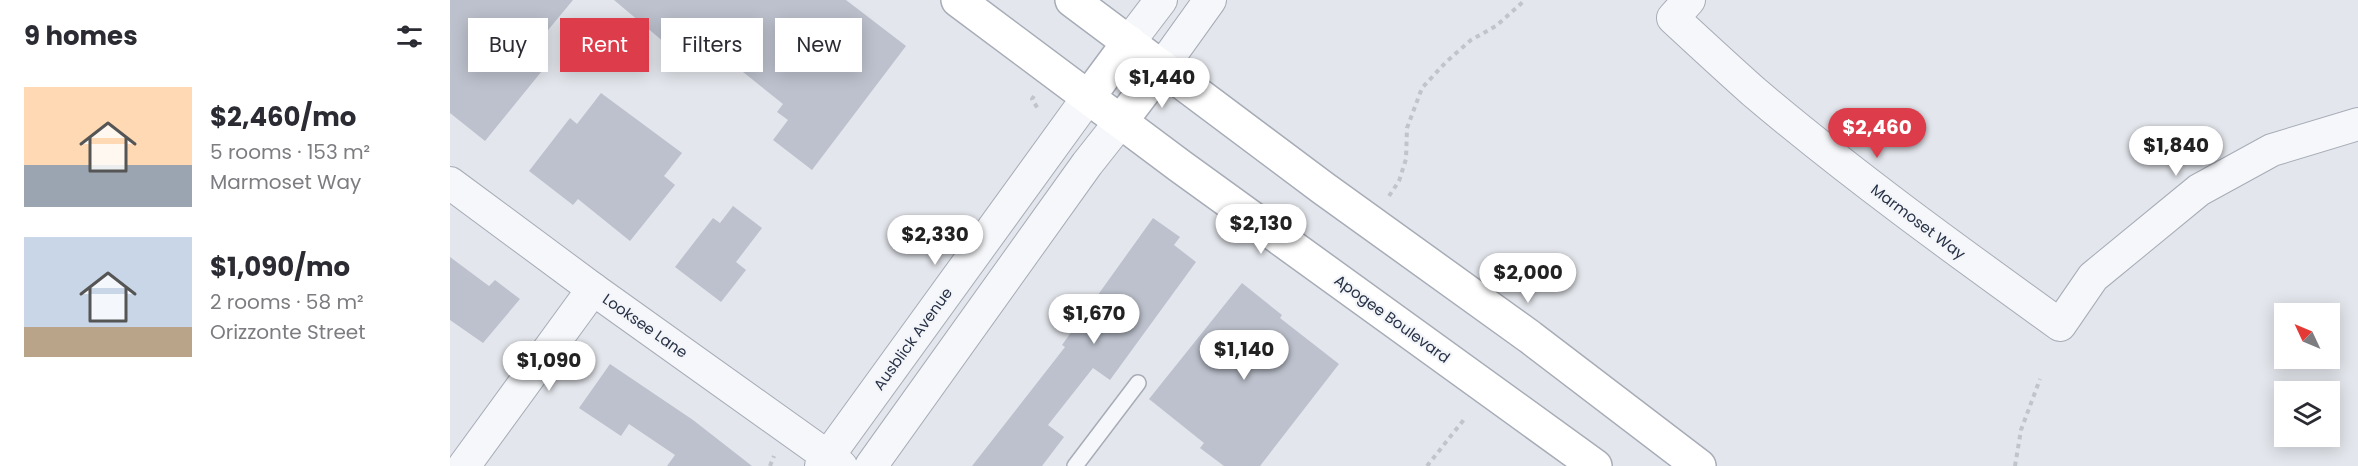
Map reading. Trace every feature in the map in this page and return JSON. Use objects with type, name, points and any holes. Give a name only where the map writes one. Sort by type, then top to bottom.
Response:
[{"type":"street","name":"Apogee Boulevard","points":[[957,0],[1595,466]]},
{"type":"street","points":[[1072,0],[1323,188],[1530,337],[1699,466]]},
{"type":"street","points":[[1089,96],[1161,0]]},
{"type":"street","points":[[871,466],[1087,164],[1122,121],[1210,0]]},
{"type":"street","name":"Marmoset Way","points":[[1681,9],[1754,92],[1948,245],[2060,325],[2093,277],[2199,190],[2272,150],[2358,124]]},
{"type":"street","name":"Ausblick Avenue","points":[[830,463],[1089,96]]},
{"type":"street","name":"Looksee Lane","points":[[450,183],[830,463]]},
{"type":"street","points":[[464,466],[593,289]]},
{"type":"lane","points":[[1075,466],[1137,383]]},
{"type":"path","points":[[1388,197],[1398,181],[1406,159],[1407,128],[1422,88],[1471,40],[1496,26],[1525,0]]},
{"type":"path","points":[[2014,466],[2021,430],[2040,379]]},
{"type":"path","points":[[1427,466],[1466,417]]},
{"type":"path","points":[[770,466],[772,459]]},
{"type":"building","points":[[450,0],[573,0],[548,30],[548,18],[468,18],[468,72],[541,72],[485,141],[450,113]]},
{"type":"building","points":[[614,0],[846,0],[906,46],[812,170],[773,140],[788,120],[777,112],[783,104],[743,72],[763,72],[763,18],[661,18],[661,40],[649,29],[649,18],[635,18]]},
{"type":"building","points":[[601,93],[682,153],[664,176],[675,185],[630,241],[578,199],[573,205],[529,171],[570,118],[577,124]]},
{"type":"building","points":[[733,206],[762,228],[736,262],[746,270],[721,302],[675,267],[713,218],[720,223]]},
{"type":"building","points":[[1153,218],[1180,237],[1174,245],[1196,262],[1110,380],[1093,368],[1048,425],[1064,437],[1042,466],[972,466],[1065,347],[1062,345]]},
{"type":"building","points":[[450,257],[489,286],[495,280],[520,299],[483,343],[450,320]]},
{"type":"building","points":[[1242,283],[1282,315],[1280,318],[1339,364],[1260,466],[1224,466],[1200,448],[1204,443],[1149,399]]},
{"type":"building","points":[[610,364],[693,420],[752,466],[667,466],[675,455],[629,424],[621,436],[579,408]]}]
